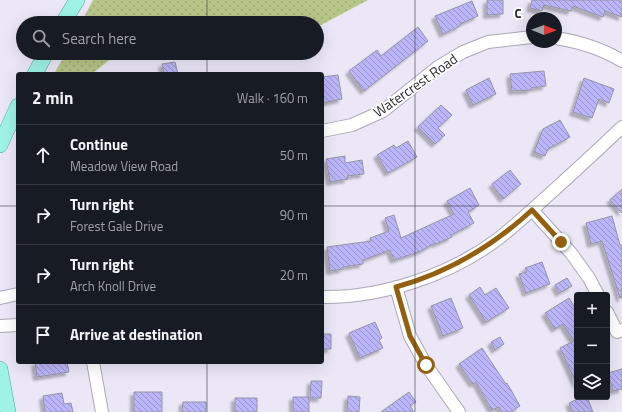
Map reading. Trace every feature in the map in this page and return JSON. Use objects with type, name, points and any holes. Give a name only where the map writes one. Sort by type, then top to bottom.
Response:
[{"type":"main road","points":[[68,16],[77,0]]},
{"type":"main road","points":[[36,72],[42,60]]},
{"type":"main road","points":[[0,145],[16,110]]},
{"type":"main road","points":[[0,369],[8,412]]},
{"type":"street","name":"Watercrest Road","points":[[324,131],[352,125],[383,111],[438,67],[463,52],[488,42],[526,38]]},
{"type":"street","points":[[562,39],[595,47],[622,61]]},
{"type":"street","points":[[324,298],[382,291],[414,282],[469,257],[497,240],[532,210],[622,127]]},
{"type":"street","points":[[532,210],[571,252],[589,278],[596,292]]},
{"type":"street","points":[[396,287],[410,336],[426,365],[459,412]]},
{"type":"street","points":[[0,298],[16,294]]},
{"type":"street","points":[[610,316],[620,331]]},
{"type":"street","points":[[0,326],[16,325]]},
{"type":"street","points":[[93,364],[102,412]]},
{"type":"green space","points":[[93,0],[368,0],[324,23],[324,16],[85,16]]},
{"type":"green space","points":[[62,60],[109,60],[94,72],[55,72]]},
{"type":"building","points":[[487,0],[503,0],[503,14],[487,15]]},
{"type":"building","points":[[532,0],[622,0],[622,17],[605,11],[603,17],[573,6],[571,11],[544,5],[542,11],[530,8]]},
{"type":"building","points":[[472,1],[478,16],[443,34],[435,16]]},
{"type":"building","points":[[418,27],[428,41],[364,91],[349,71],[377,50],[381,56]]},
{"type":"building","points":[[175,62],[178,72],[164,72],[162,64]]},
{"type":"building","points":[[544,71],[546,86],[531,88],[531,90],[512,91],[510,74]]},
{"type":"building","points":[[338,75],[342,99],[324,103],[324,77]]},
{"type":"building","points":[[489,78],[496,94],[473,105],[466,90]]},
{"type":"building","points":[[584,78],[614,89],[609,103],[599,99],[592,118],[573,112]]},
{"type":"building","points":[[441,105],[452,115],[438,128],[445,135],[435,144],[418,127]]},
{"type":"building","points":[[560,120],[570,137],[548,149],[545,156],[534,152],[543,129]]},
{"type":"building","points":[[408,141],[417,157],[388,173],[377,155],[394,145],[396,148]]},
{"type":"building","points":[[345,156],[345,163],[362,160],[364,174],[347,176],[348,179],[330,182],[326,159]]},
{"type":"building","points":[[510,170],[521,184],[503,199],[492,184]]},
{"type":"building","points":[[470,188],[479,205],[468,212],[474,223],[451,235],[452,237],[436,244],[435,243],[421,251],[394,260],[390,250],[363,260],[363,264],[343,267],[343,269],[330,271],[327,247],[371,241],[370,238],[389,231],[385,218],[394,215],[401,238],[454,214],[447,201]]},
{"type":"building","points":[[622,189],[622,213],[610,200]]},
{"type":"building","points":[[612,216],[620,245],[622,245],[622,298],[620,298],[602,241],[591,244],[586,223]]},
{"type":"building","points":[[542,262],[550,284],[526,293],[519,274],[527,272],[525,268]]},
{"type":"building","points":[[567,278],[572,286],[559,293],[555,285]]},
{"type":"building","points":[[480,287],[485,295],[496,288],[509,308],[486,322],[469,295]]},
{"type":"building","points":[[451,298],[463,328],[443,336],[431,306]]},
{"type":"building","points":[[569,298],[574,306],[574,341],[563,324],[555,329],[545,313]]},
{"type":"building","points":[[375,322],[382,338],[379,340],[383,348],[360,358],[349,333]]},
{"type":"building","points":[[324,334],[331,334],[331,349],[324,349]]},
{"type":"building","points":[[500,337],[504,344],[495,350],[491,342]]},
{"type":"building","points":[[574,341],[574,378],[560,348]]},
{"type":"building","points":[[482,348],[506,384],[507,383],[520,406],[510,412],[502,412],[499,407],[492,410],[476,382],[473,384],[459,364]]},
{"type":"building","points":[[35,364],[67,364],[69,372],[37,377]]},
{"type":"building","points":[[622,369],[622,389],[613,391],[610,380],[610,372]]},
{"type":"building","points":[[311,381],[322,381],[321,398],[310,398]]},
{"type":"building","points":[[134,392],[162,392],[162,412],[134,412]]},
{"type":"building","points":[[409,392],[416,402],[410,406],[414,412],[381,412]]},
{"type":"building","points":[[62,393],[64,404],[71,403],[73,412],[45,412],[43,396]]},
{"type":"building","points":[[348,396],[360,397],[359,412],[347,412]]},
{"type":"building","points":[[293,397],[309,397],[309,412],[293,412]]},
{"type":"building","points":[[235,398],[257,398],[257,412],[235,412]]},
{"type":"building","points":[[576,400],[588,400],[593,412],[573,412],[569,403]]},
{"type":"building","points":[[183,402],[206,402],[206,412],[182,412]]},
{"type":"route","points":[[426,365],[410,336],[396,287],[414,282],[469,257],[497,240],[532,210],[561,242]]}]
